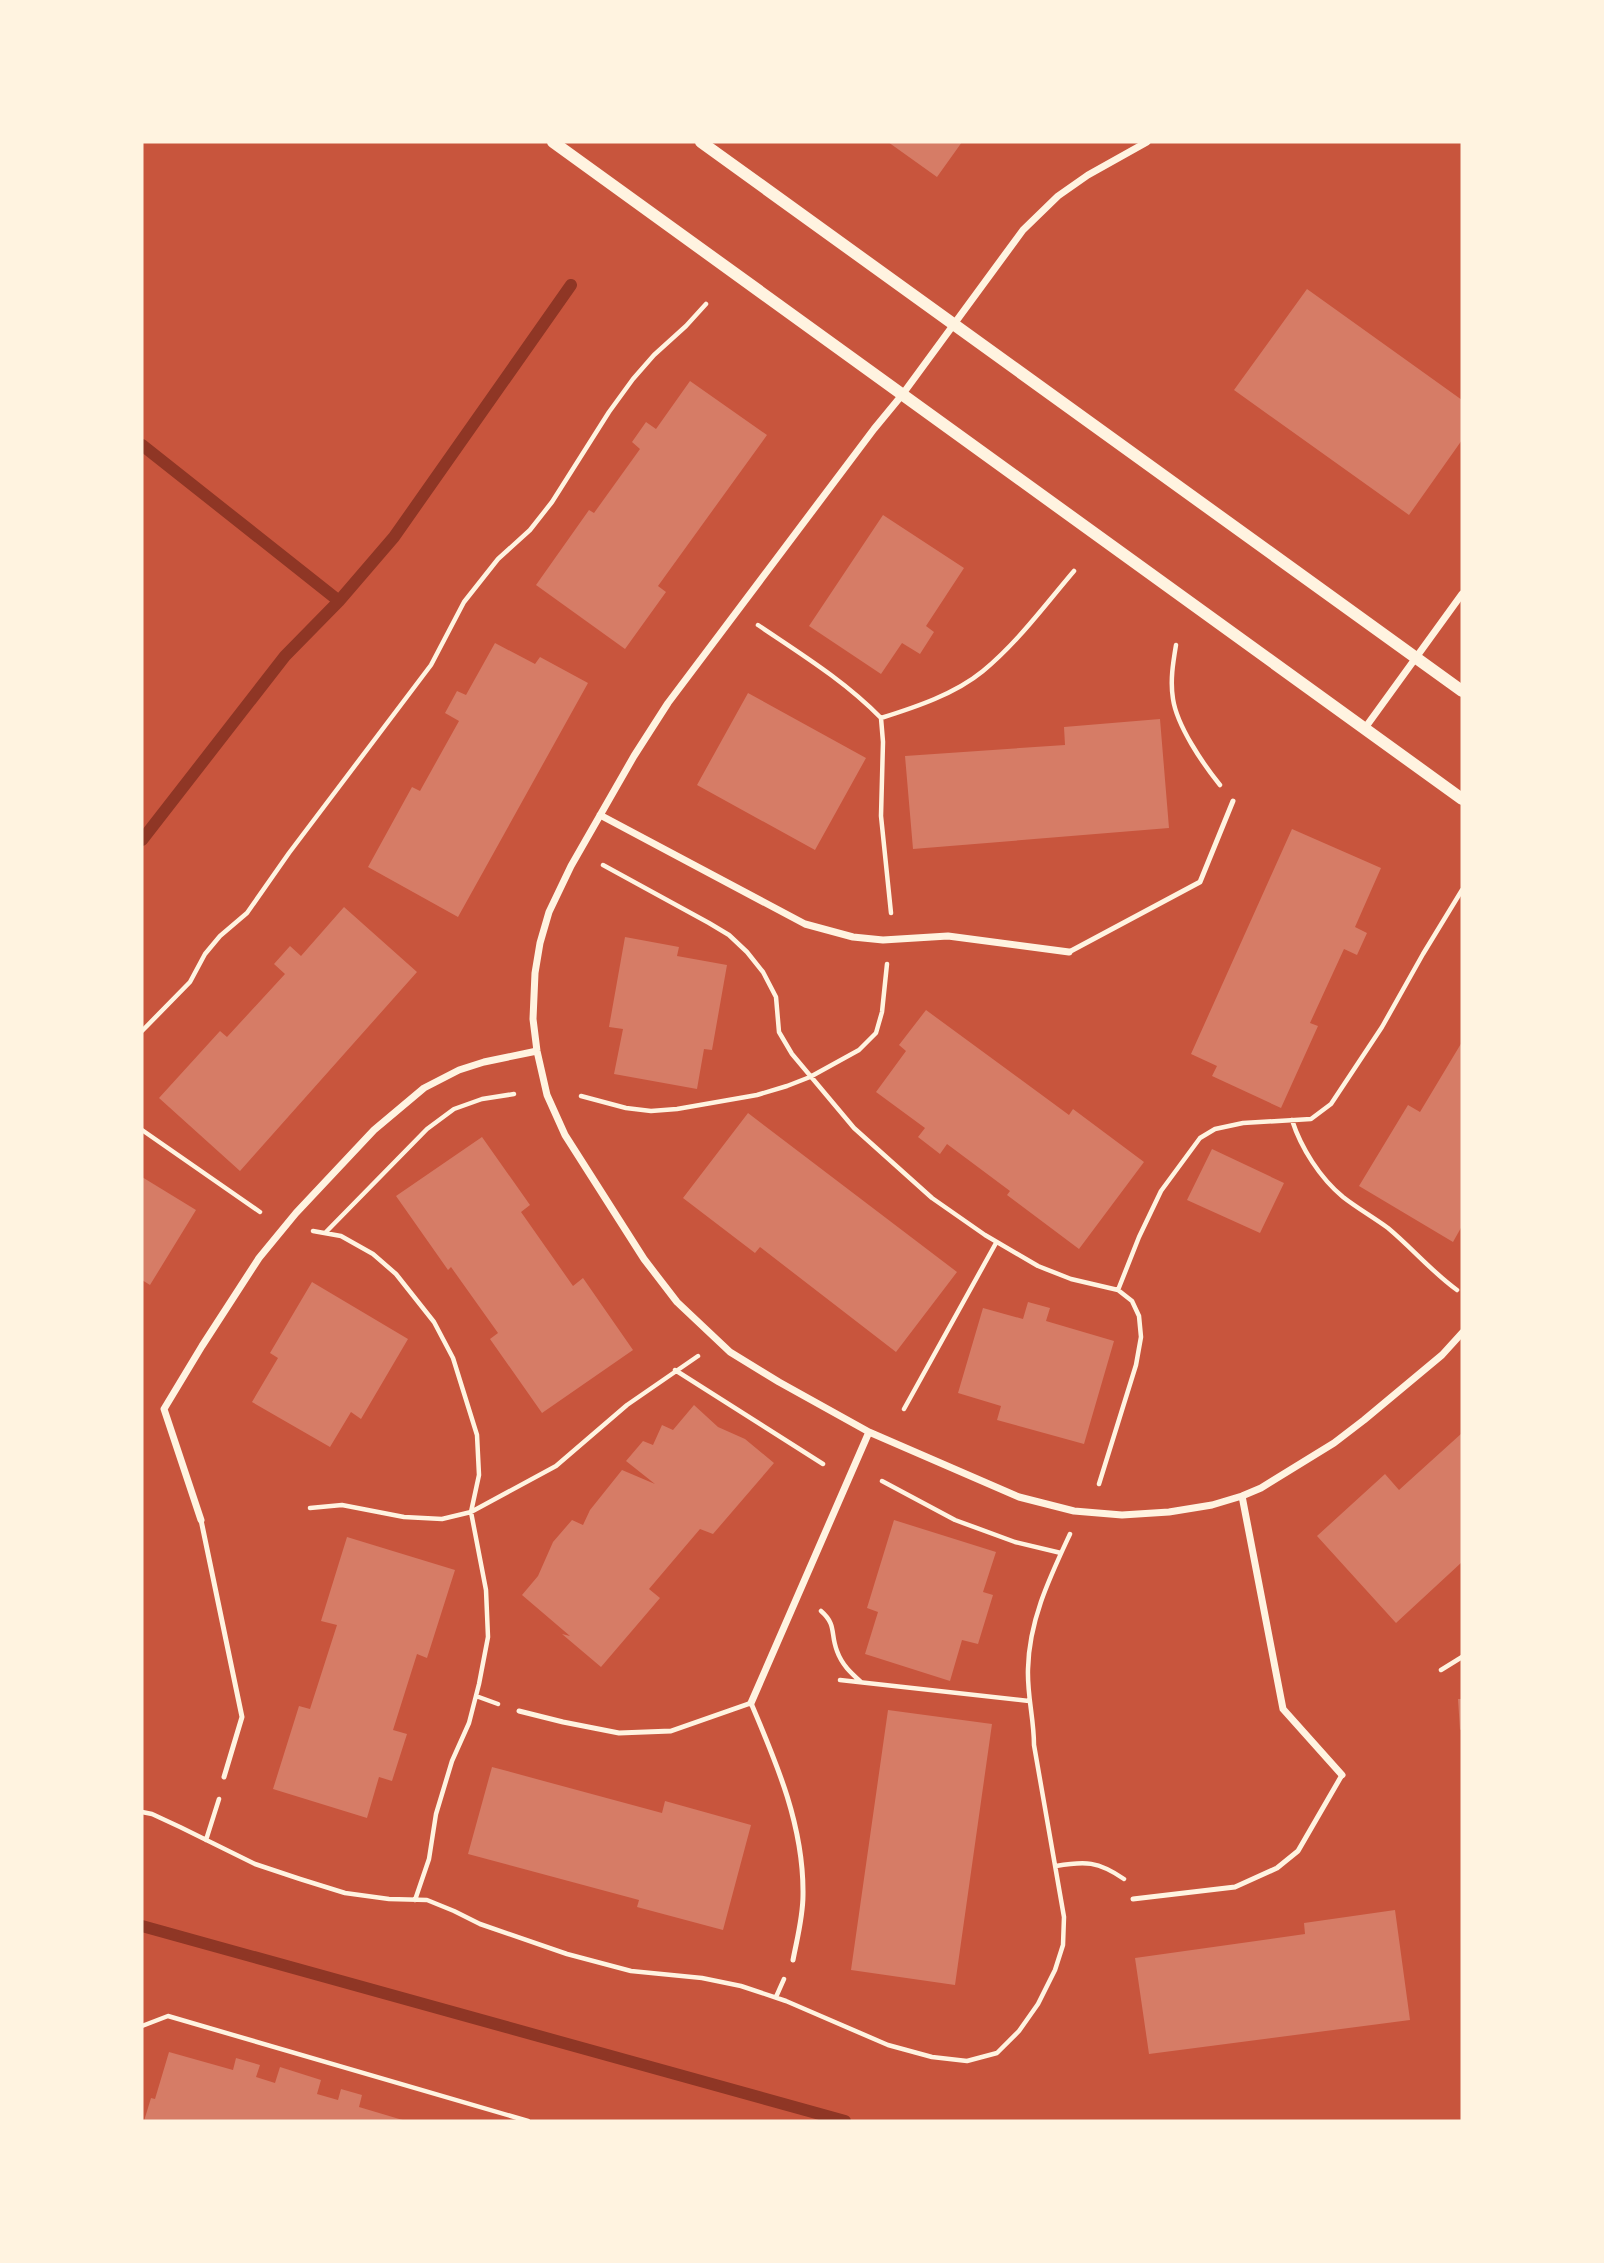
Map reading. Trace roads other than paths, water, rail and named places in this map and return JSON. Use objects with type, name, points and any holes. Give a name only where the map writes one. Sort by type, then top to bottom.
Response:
[{"type":"street","points":[[552,142],[1462,799]]},
{"type":"street","points":[[701,142],[1462,691]]},
{"type":"street","points":[[1147,142],[1088,175],[1058,196],[1023,230],[902,395],[668,703],[634,756],[571,866],[549,912],[540,943],[535,973],[533,1019],[547,1095],[565,1135],[644,1259],[677,1302],[730,1352],[869,1432],[1019,1497],[1074,1511],[1122,1515],[1169,1512],[1212,1505],[1242,1496],[1261,1488],[1364,1420],[1442,1355],[1462,1333]]},
{"type":"street","points":[[1365,728],[1462,594]]},
{"type":"street","points":[[600,815],[805,924],[853,937],[883,940],[948,936],[1069,952]]},
{"type":"street","points":[[201,1520],[164,1409],[259,1258],[296,1213],[374,1130],[424,1088],[459,1070],[537,1051]]},
{"type":"street","points":[[751,1703],[869,1432]]},
{"type":"street","points":[[1242,1496],[1283,1709],[1342,1775]]},
{"type":"lane","points":[[1069,952],[1200,882],[1233,801]]},
{"type":"lane","points":[[201,1520],[242,1717],[224,1777]]},
{"type":"lane","points":[[519,1711],[619,1733],[658,1732],[671,1731],[751,1703],[783,1781],[798,1837],[803,1895],[793,1960]]},
{"type":"lane","points":[[1133,1899],[1235,1887],[1277,1868],[1298,1851],[1342,1775]]},
{"type":"waterway","points":[[142,840],[285,656],[339,601],[394,537],[571,285]]},
{"type":"waterway","points":[[142,445],[339,601]]},
{"type":"waterway","points":[[142,1926],[845,2121]]}]
